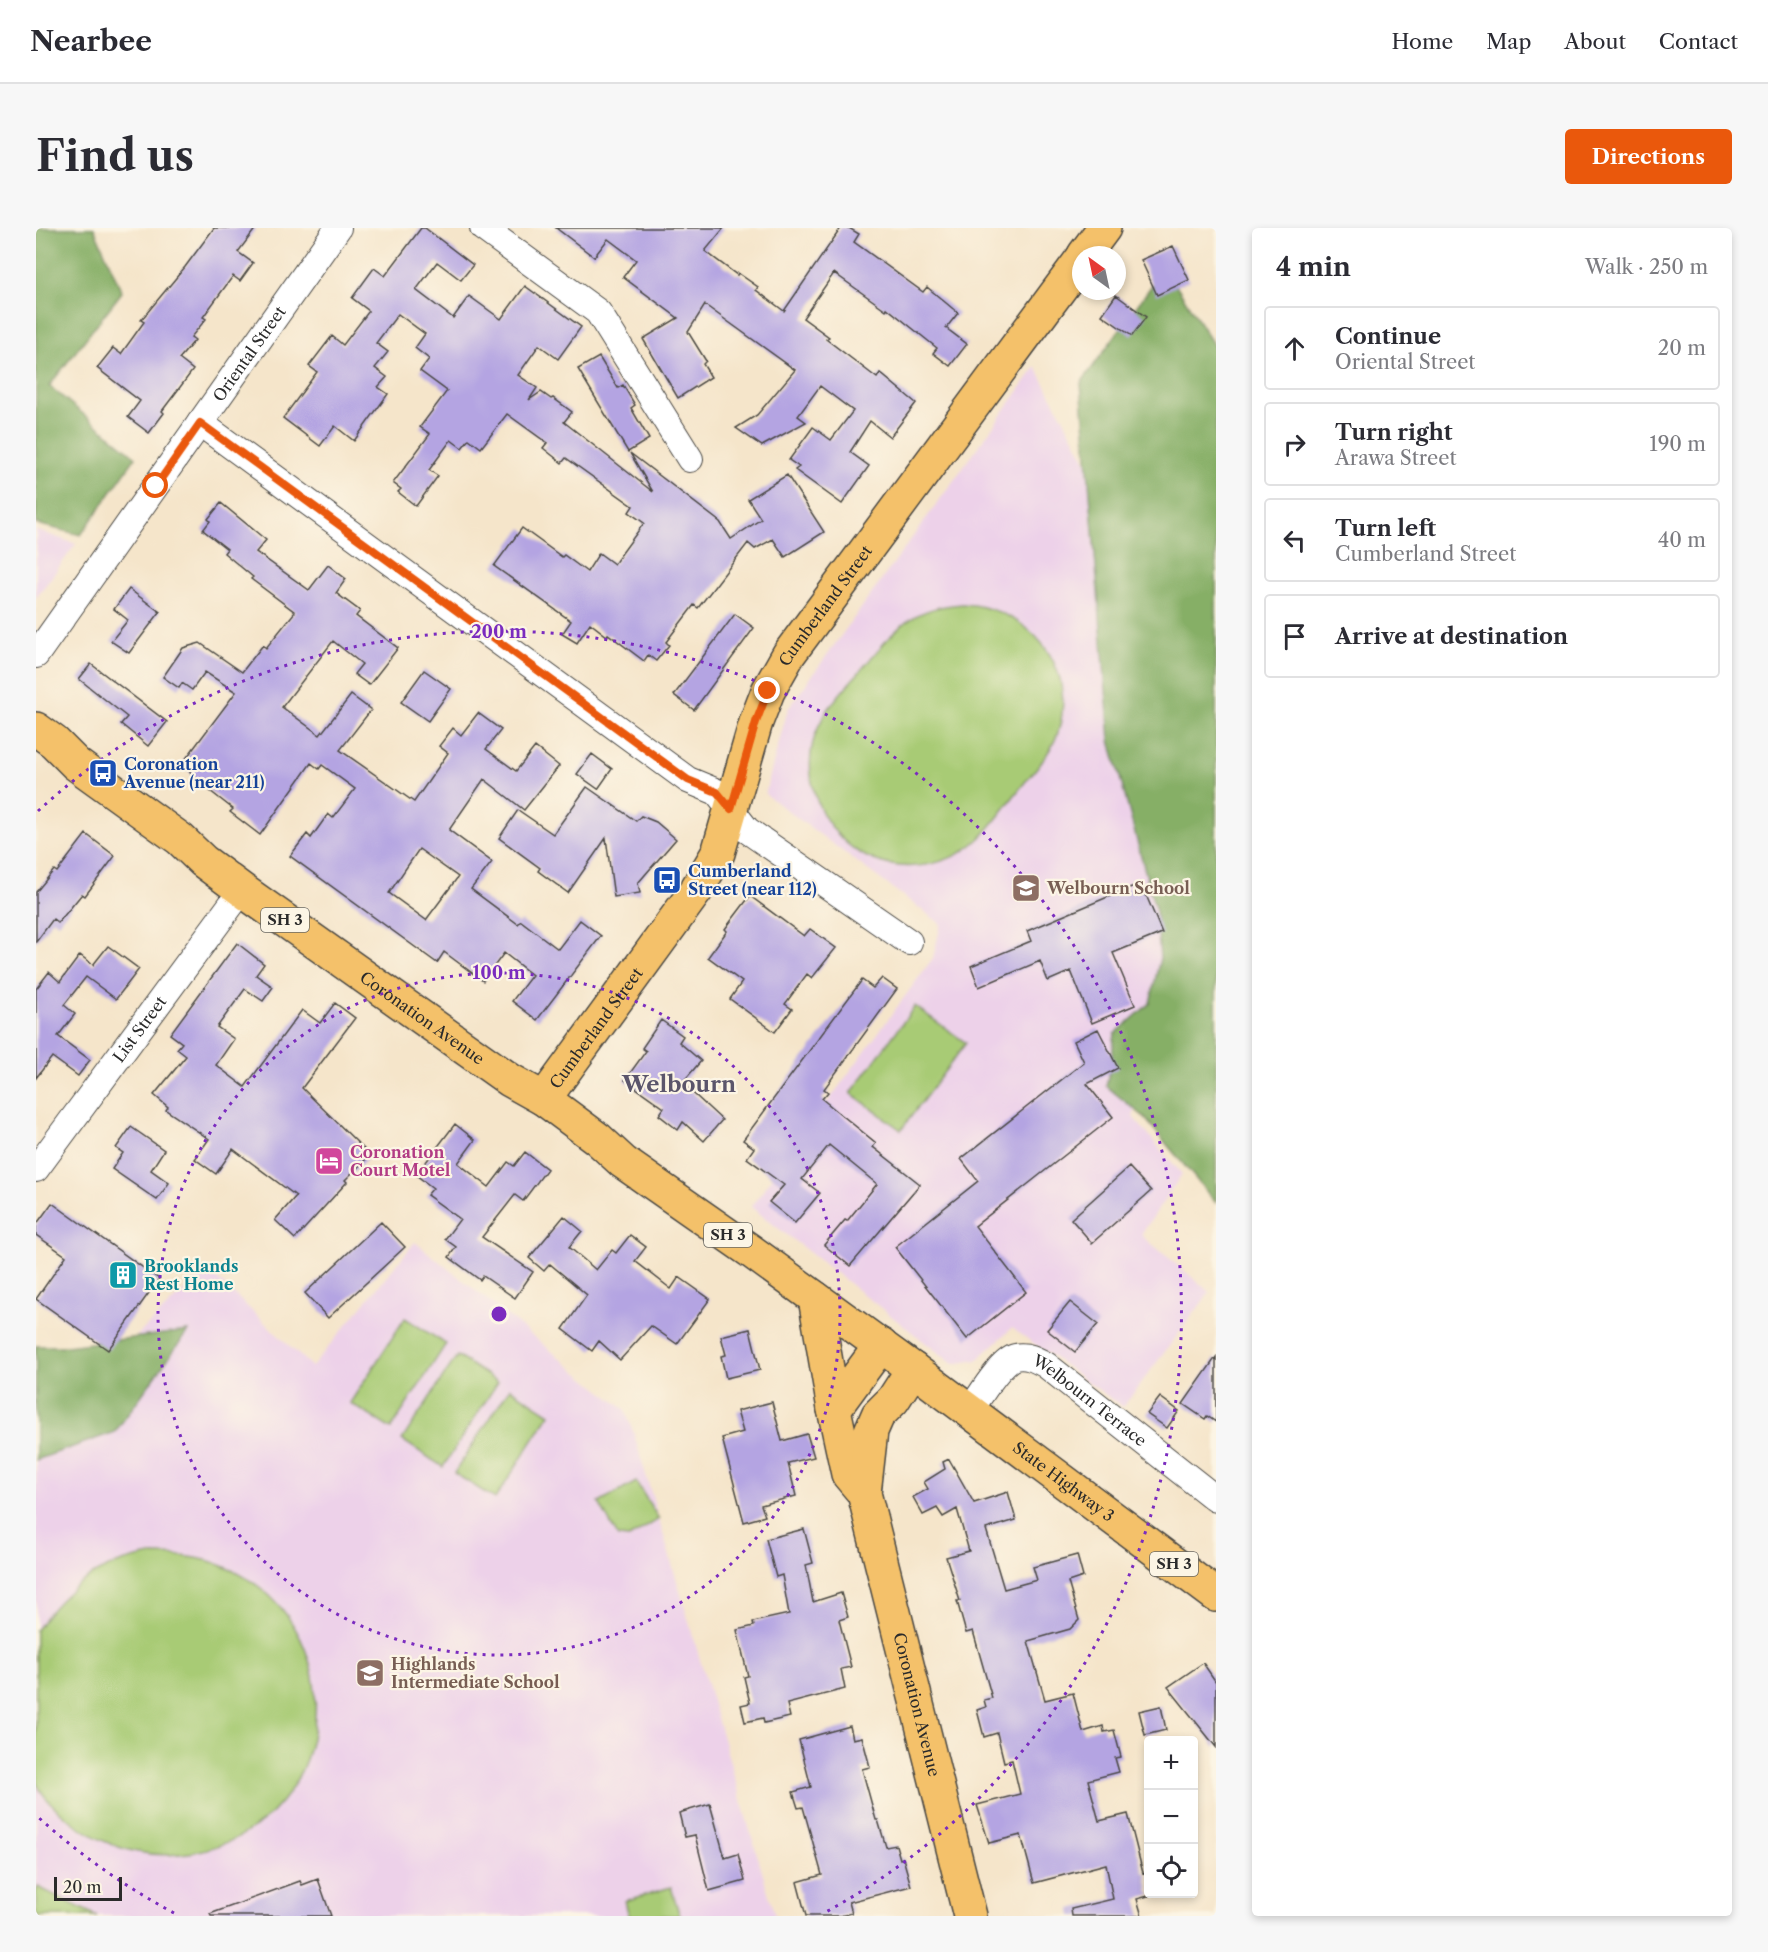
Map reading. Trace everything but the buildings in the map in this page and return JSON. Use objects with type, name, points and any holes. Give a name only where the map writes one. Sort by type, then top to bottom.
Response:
[{"type":"main road","points":[[1091,246],[1104,228]]},
{"type":"main road","name":"Cumberland Street","points":[[544,1100],[695,892],[717,853],[756,722],[768,691],[789,654],[1072,272]]},
{"type":"main road","name":"Coronation Avenue","points":[[36,729],[54,742],[76,764],[180,839],[203,861],[242,890],[510,1080],[544,1100],[598,1138],[623,1162],[913,1369],[892,1400],[878,1415],[871,1431],[864,1493],[970,1916]]},
{"type":"main road","name":"Coronation Avenue","points":[[815,1298],[848,1474],[864,1493]]},
{"type":"main road","points":[[834,1409],[881,1345]]},
{"type":"main road","name":"State Highway 3","points":[[913,1369],[1216,1595]]},
{"type":"street","name":"Oriental Street","points":[[36,655],[338,228]]},
{"type":"street","points":[[483,228],[598,312],[690,459]]},
{"type":"street","points":[[200,423],[688,780],[717,792],[747,830],[909,942]]},
{"type":"street","name":"List Street","points":[[36,1169],[242,890]]},
{"type":"street","name":"Welbourn Terrace","points":[[970,1411],[1004,1366],[1014,1358],[1027,1356],[1046,1365],[1216,1499]]},
{"type":"shaded area","name":"Welbourn School","points":[[1036,367],[1132,547],[1166,1015],[1133,1117],[1182,1174],[1141,1235],[1210,1292],[1123,1407],[1012,1328],[977,1360],[953,1364],[751,1207],[933,958],[941,924],[765,794],[788,709]]},
{"type":"shaded area","points":[[36,530],[76,544],[36,598]]},
{"type":"shaded area","name":"Highlands Intermediate School","points":[[415,1242],[625,1410],[775,1916],[36,1916],[36,1401],[81,1389],[207,1269],[312,1367]]},
{"type":"green space","points":[[36,228],[94,228],[122,292],[49,386],[136,457],[81,535],[36,524]]},
{"type":"green space","points":[[1165,267],[1216,349],[1216,1203],[1143,1116],[1106,1086],[1115,1034],[1150,1003],[1160,958],[1156,912],[1110,740],[1081,383]]},
{"type":"green space","points":[[963,604],[986,608],[1008,616],[1042,643],[1061,682],[1063,705],[1059,729],[1053,745],[1038,766],[979,839],[967,849],[940,862],[925,865],[909,866],[879,862],[848,845],[823,813],[815,795],[811,775],[811,755],[815,735],[824,716],[837,698],[893,633],[915,616],[928,610]]},
{"type":"green space","points":[[915,1006],[966,1043],[901,1130],[851,1093]]},
{"type":"green space","points":[[405,1318],[446,1344],[391,1429],[350,1403]]},
{"type":"green space","points":[[188,1331],[115,1432],[36,1460],[36,1346],[67,1346]]},
{"type":"green space","points":[[457,1356],[498,1382],[443,1467],[402,1440]]},
{"type":"green space","points":[[510,1388],[550,1414],[495,1499],[454,1473]]},
{"type":"green space","points":[[636,1482],[659,1519],[629,1538],[618,1537],[599,1503]]},
{"type":"green space","points":[[152,1555],[206,1560],[223,1566],[266,1593],[296,1630],[312,1672],[315,1718],[305,1762],[282,1802],[247,1832],[199,1851],[163,1855],[128,1850],[97,1838],[55,1807],[40,1789],[36,1780],[36,1630],[59,1601],[85,1579],[116,1564]]},
{"type":"green space","points":[[38,1887],[97,1916],[36,1916]]},
{"type":"green space","points":[[671,1887],[680,1916],[629,1916],[625,1901]]},
{"type":"place","name":"Coronation Avenue (near 211)","points":[[103,773]]},
{"type":"place","name":"Cumberland Street (near 112)","points":[[667,880]]},
{"type":"place","name":"Welbourn School","points":[[1026,888]]},
{"type":"place","name":"Coronation Court Motel","points":[[329,1161]]},
{"type":"place","name":"Brooklands Rest Home","points":[[123,1275]]},
{"type":"place","name":"Highlands Intermediate School","points":[[370,1673]]},
{"type":"district","name":"Welbourn","points":[[679,1084]]},
{"type":"route","points":[[156,486],[200,423],[688,780],[717,792],[731,809],[756,722],[768,691]]}]
